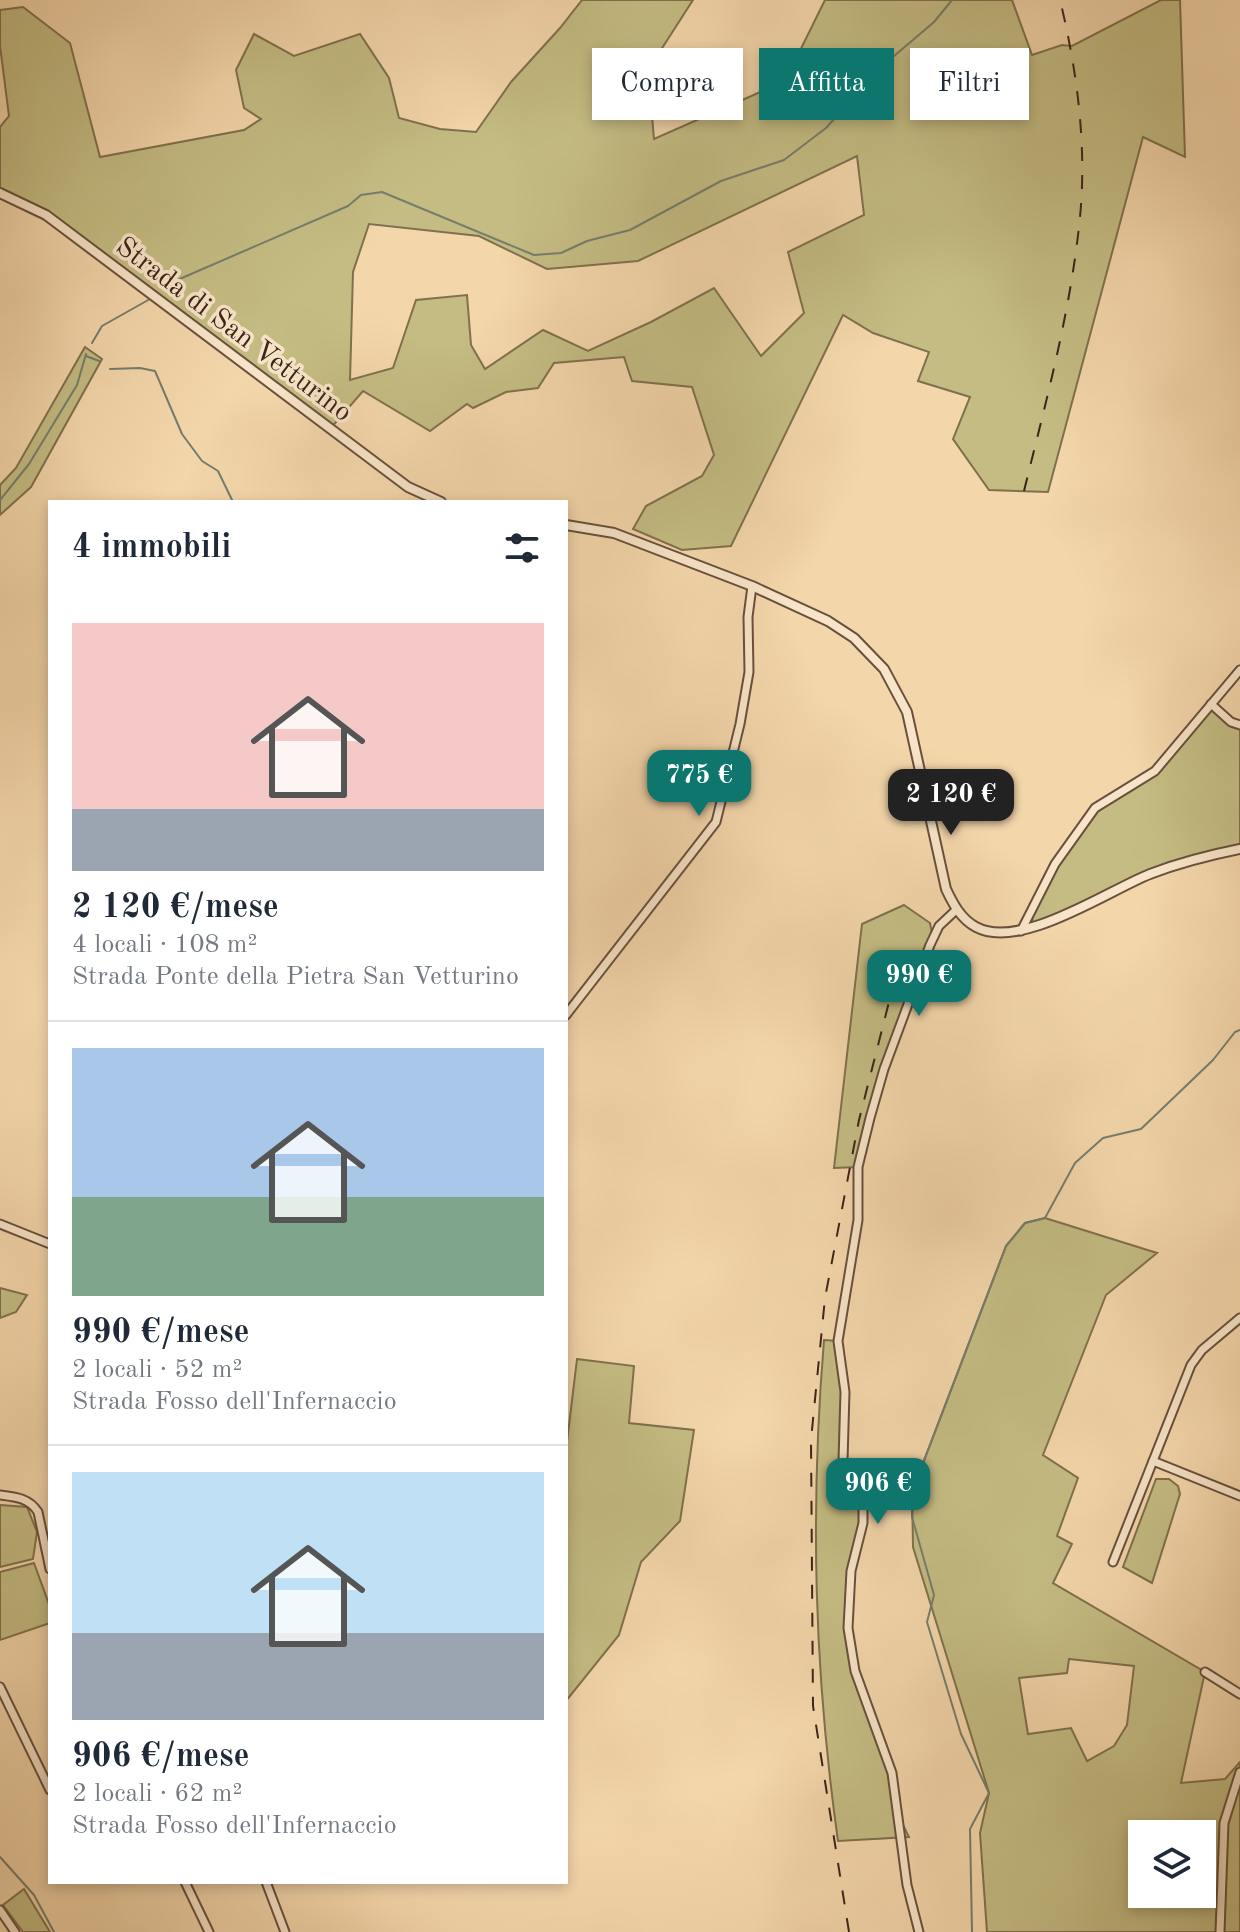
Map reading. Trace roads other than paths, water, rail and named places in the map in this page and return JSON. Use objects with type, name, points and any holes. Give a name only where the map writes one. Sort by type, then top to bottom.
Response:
[{"type":"street","name":"Strada di San Vetturino","points":[[0,193],[46,215],[408,487],[437,500]]},
{"type":"street","points":[[568,525],[614,533],[752,586],[828,621],[854,638],[884,669],[907,712],[946,889],[956,910],[978,928],[999,932],[1021,931],[1079,909],[1150,874],[1240,849]]},
{"type":"street","points":[[568,1012],[716,822],[749,672],[748,617],[752,586]]},
{"type":"street","points":[[1021,931],[1055,864],[1095,808],[1155,771],[1240,670]]},
{"type":"street","points":[[1211,704],[1231,722],[1240,725]]},
{"type":"street","points":[[919,1932],[907,1885],[892,1773],[855,1671],[848,1628],[851,1571],[863,1523],[863,1507],[843,1461],[845,1392],[838,1341],[858,1220],[858,1167],[870,1118],[884,1069],[930,945],[939,926],[956,910]]},
{"type":"street","points":[[0,1224],[48,1243]]},
{"type":"street","points":[[1113,1562],[1191,1365],[1202,1350],[1240,1318]]},
{"type":"street","points":[[1153,1461],[1240,1496]]},
{"type":"street","points":[[0,1495],[21,1498],[33,1504],[38,1512],[48,1560]]},
{"type":"street","points":[[1205,1672],[1240,1694]]},
{"type":"street","points":[[0,1687],[48,1786]]},
{"type":"street","points":[[0,1707],[10,1709]]},
{"type":"street","points":[[1220,1932],[1224,1823],[1240,1772]]},
{"type":"street","points":[[186,1884],[209,1932]]},
{"type":"street","points":[[267,1884],[285,1932]]},
{"type":"street","points":[[0,1910],[15,1932]]},
{"type":"waterway","points":[[163,289],[348,206],[361,195],[382,192],[534,255],[561,253],[587,241],[630,230],[721,181],[784,160],[826,128],[880,68],[934,22],[952,0]]},
{"type":"waterway","points":[[92,343],[102,326],[150,299]]},
{"type":"waterway","points":[[0,500],[29,464],[77,385],[86,354]]},
{"type":"waterway","points":[[86,356],[99,361]]},
{"type":"waterway","points":[[110,369],[155,371],[182,434],[202,461],[218,471],[232,500]]},
{"type":"waterway","points":[[972,1932],[970,1829],[989,1793],[961,1734],[927,1622],[934,1595],[912,1517],[912,1492],[1006,1246],[1025,1223],[1045,1218],[1075,1163],[1103,1138],[1141,1129],[1240,1030]]},
{"type":"waterway","points":[[0,1857],[34,1895],[54,1932]]},
{"type":"railway","points":[[1024,491],[1064,321],[1076,252],[1082,190],[1079,108],[1060,0]]},
{"type":"railway","points":[[849,1932],[813,1706],[811,1440],[825,1298],[859,1120],[905,939]]}]
